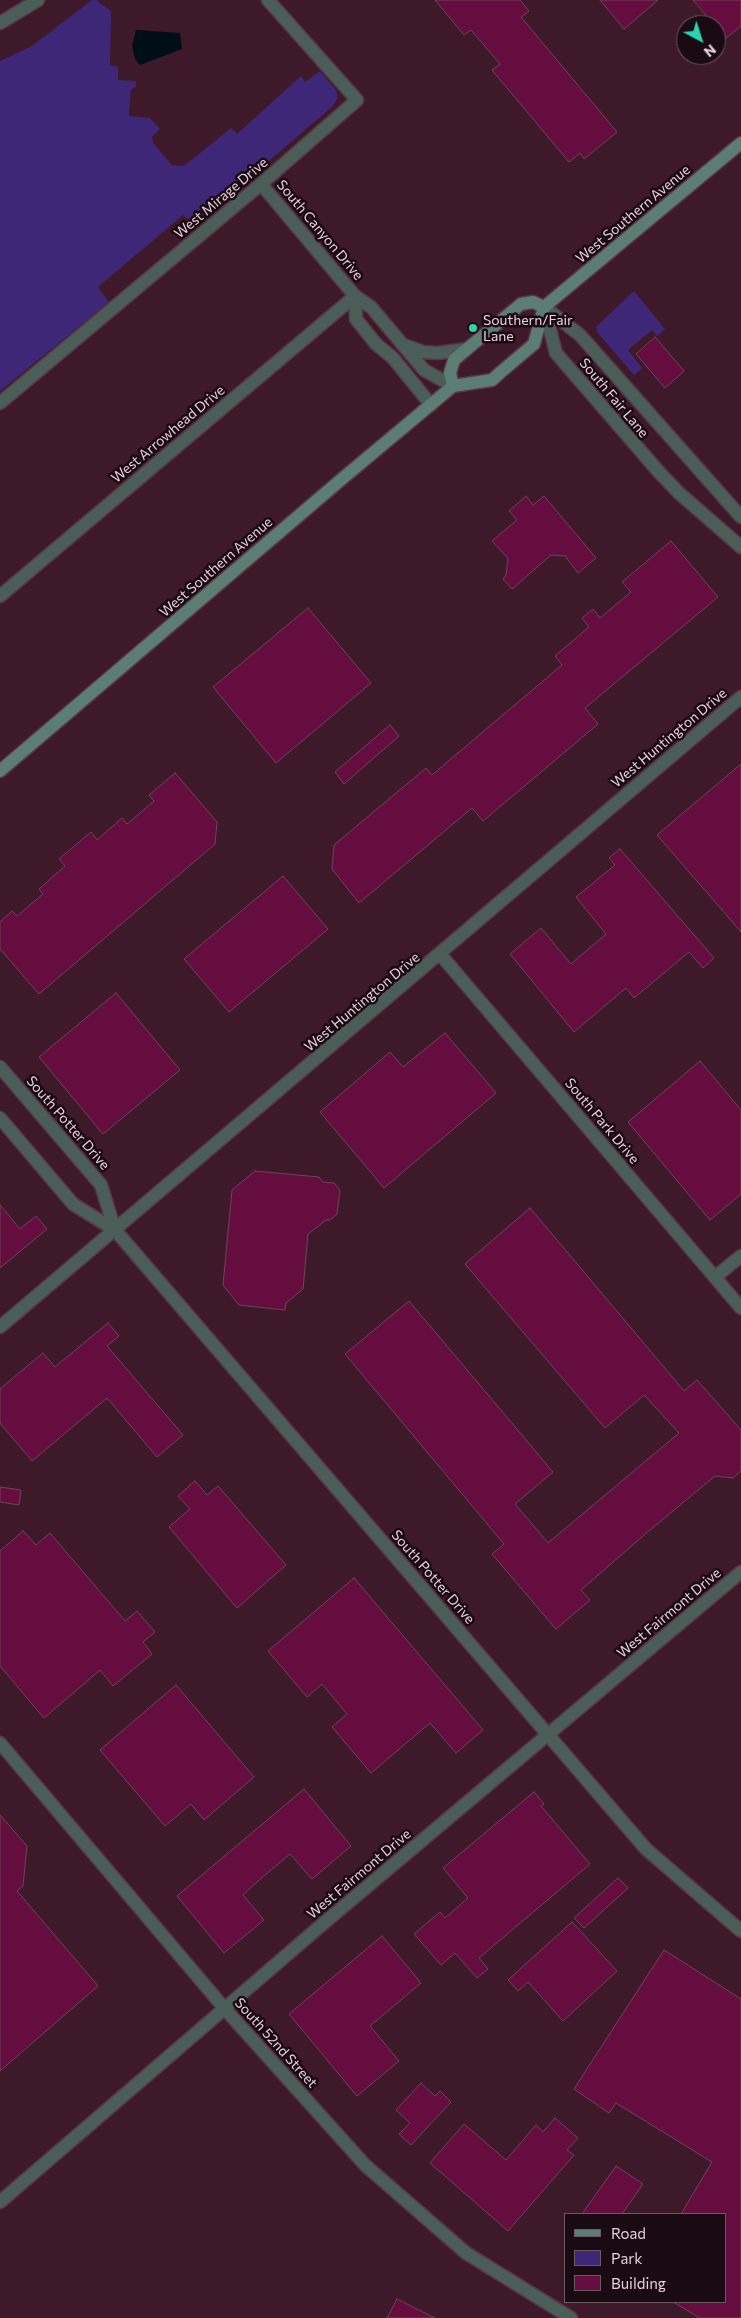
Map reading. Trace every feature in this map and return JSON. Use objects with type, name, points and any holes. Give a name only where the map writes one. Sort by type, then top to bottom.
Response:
[{"type":"main road","name":"West Southern Avenue","points":[[544,308],[741,143]]},
{"type":"main road","points":[[533,302],[544,308],[534,344],[492,380],[453,386],[450,373],[454,360],[521,304],[533,302]]},
{"type":"main road","name":"West Southern Avenue","points":[[0,771],[336,483],[453,386]]},
{"type":"street","points":[[0,23],[38,0]]},
{"type":"street","name":"West Mirage Drive","points":[[0,403],[261,184],[357,100],[268,0]]},
{"type":"street","name":"South Canyon Drive","points":[[261,184],[356,296],[371,307],[424,370],[453,386]]},
{"type":"street","name":"South Canyon Drive","points":[[356,296],[356,319],[376,344],[393,358],[431,405]]},
{"type":"street","name":"West Arrowhead Drive","points":[[0,596],[356,296]]},
{"type":"street","name":"South Fair Lane","points":[[544,308],[580,335],[741,517]]},
{"type":"street","name":"South Fair Lane","points":[[544,308],[556,353],[652,466],[679,493],[741,547]]},
{"type":"street","points":[[402,344],[423,352],[438,353],[467,349]]},
{"type":"street","name":"West Huntington Drive","points":[[0,1327],[741,697]]},
{"type":"street","name":"South Park Drive","points":[[440,954],[741,1308]]},
{"type":"street","name":"South Potter Drive","points":[[0,1068],[101,1185],[115,1230]]},
{"type":"street","name":"South Potter Drive","points":[[0,1118],[73,1204],[115,1230],[646,1848],[741,1931]]},
{"type":"street","points":[[715,1278],[741,1256]]},
{"type":"street","name":"West Fairmont Drive","points":[[0,2202],[318,1928],[550,1735],[741,1572]]},
{"type":"street","name":"South 52nd Street","points":[[0,1743],[225,2009],[365,2166],[466,2253],[570,2318]]},
{"type":"green space","points":[[92,0],[98,0],[111,11],[110,65],[118,67],[118,80],[136,81],[136,87],[131,89],[129,116],[150,118],[160,129],[152,137],[153,143],[172,165],[184,166],[231,128],[237,134],[301,76],[305,82],[320,71],[336,90],[338,97],[333,106],[194,225],[183,215],[98,287],[109,302],[0,391],[0,61],[32,46]]},
{"type":"green space","points":[[634,291],[665,329],[657,336],[652,330],[628,350],[642,368],[634,375],[598,333],[596,327]]},
{"type":"shaded area","points":[[136,30],[180,33],[182,49],[140,65],[135,59],[132,46]]},
{"type":"building","points":[[435,0],[520,0],[529,11],[521,17],[617,132],[584,159],[580,153],[569,162],[492,70],[500,64],[471,30],[464,35]]},
{"type":"building","points":[[600,0],[658,0],[624,29]]},
{"type":"building","points":[[693,0],[741,0],[741,26],[726,38],[726,15],[706,15]]},
{"type":"building","points":[[655,337],[684,371],[665,388],[636,354]]},
{"type":"building","points":[[526,496],[533,505],[544,496],[596,558],[578,573],[565,556],[551,555],[512,589],[503,579],[506,575],[508,558],[492,541],[517,520],[509,511]]},
{"type":"building","points":[[671,541],[718,597],[585,708],[598,724],[483,821],[472,808],[359,903],[332,869],[334,845],[426,768],[432,775],[562,665],[555,656],[589,627],[582,618],[593,609],[600,618],[631,592],[622,582]]},
{"type":"building","points":[[308,608],[371,683],[276,763],[213,687]]},
{"type":"building","points":[[390,725],[399,736],[344,784],[335,772]]},
{"type":"building","points":[[741,764],[741,932],[657,835]]},
{"type":"building","points":[[175,773],[217,822],[215,844],[39,994],[0,949],[0,922],[12,911],[17,916],[43,894],[39,889],[65,866],[59,859],[91,832],[97,840],[122,818],[127,824],[154,801],[149,795]]},
{"type":"building","points":[[620,849],[714,958],[703,968],[689,952],[634,998],[626,988],[574,1032],[510,954],[541,928],[571,964],[606,934],[576,897],[615,865],[609,858]]},
{"type":"building","points":[[283,876],[328,929],[229,1012],[184,959]]},
{"type":"building","points":[[116,993],[180,1070],[103,1134],[39,1057]]},
{"type":"building","points":[[445,1033],[496,1093],[384,1188],[320,1112],[390,1052],[403,1067]]},
{"type":"building","points":[[700,1061],[741,1110],[741,1194],[710,1220],[628,1122]]},
{"type":"building","points":[[255,1171],[319,1177],[323,1182],[334,1183],[340,1190],[337,1214],[308,1234],[303,1289],[286,1303],[285,1310],[239,1305],[223,1285],[232,1190]]},
{"type":"building","points":[[0,1205],[20,1229],[36,1216],[47,1229],[0,1268]]},
{"type":"building","points":[[530,1208],[684,1391],[697,1380],[741,1430],[741,1471],[733,1478],[715,1476],[644,1535],[581,1590],[590,1600],[556,1629],[492,1554],[504,1544],[345,1354],[409,1301],[553,1472],[515,1504],[548,1543],[679,1433],[644,1395],[605,1428],[465,1264]]},
{"type":"building","points":[[108,1323],[119,1336],[107,1346],[183,1435],[157,1457],[107,1398],[32,1461],[0,1423],[0,1389],[43,1353],[55,1367]]},
{"type":"building","points":[[195,1481],[207,1495],[218,1486],[286,1565],[237,1608],[169,1527],[190,1509],[178,1496]]},
{"type":"building","points":[[0,1487],[21,1490],[19,1505],[0,1502]]},
{"type":"building","points":[[23,1531],[36,1545],[50,1533],[125,1621],[137,1611],[155,1632],[143,1642],[152,1654],[113,1686],[100,1670],[44,1718],[0,1666],[0,1551]]},
{"type":"building","points":[[354,1578],[483,1730],[456,1753],[430,1723],[371,1773],[332,1727],[347,1714],[322,1684],[307,1697],[268,1651]]},
{"type":"building","points":[[176,1685],[254,1777],[204,1820],[191,1804],[165,1826],[100,1750]]},
{"type":"building","points":[[304,1789],[351,1846],[312,1879],[290,1854],[243,1895],[264,1920],[224,1953],[177,1896]]},
{"type":"building","points":[[534,1792],[544,1804],[541,1806],[590,1864],[479,1958],[488,1969],[477,1978],[455,1953],[441,1965],[414,1934],[440,1912],[445,1918],[468,1898],[443,1868]]},
{"type":"building","points":[[0,1815],[27,1846],[23,1886],[17,1891],[98,1986],[0,2071]]},
{"type":"building","points":[[618,1878],[628,1888],[584,1928],[574,1918]]},
{"type":"building","points":[[572,1922],[617,1971],[563,2021],[528,1982],[518,1991],[508,1980]]},
{"type":"building","points":[[382,1936],[421,1983],[370,2026],[399,2061],[357,2096],[289,2014]]},
{"type":"building","points":[[664,1950],[741,1999],[741,2318],[700,2318],[675,2303],[726,2303],[726,2213],[682,2213],[712,2162],[616,2103],[609,2113],[574,2089]]},
{"type":"building","points":[[421,2083],[435,2096],[440,2091],[451,2102],[411,2145],[399,2134],[410,2123],[396,2110]]},
{"type":"building","points":[[555,2118],[578,2138],[567,2150],[574,2155],[508,2231],[430,2163],[464,2124],[506,2160],[536,2125],[543,2132]]},
{"type":"building","points":[[616,2166],[643,2184],[623,2213],[583,2213]]},
{"type":"building","points":[[397,2299],[435,2318],[387,2318]]},
{"type":"place","name":"Southern/Fair Lane","points":[[473,328]]}]
